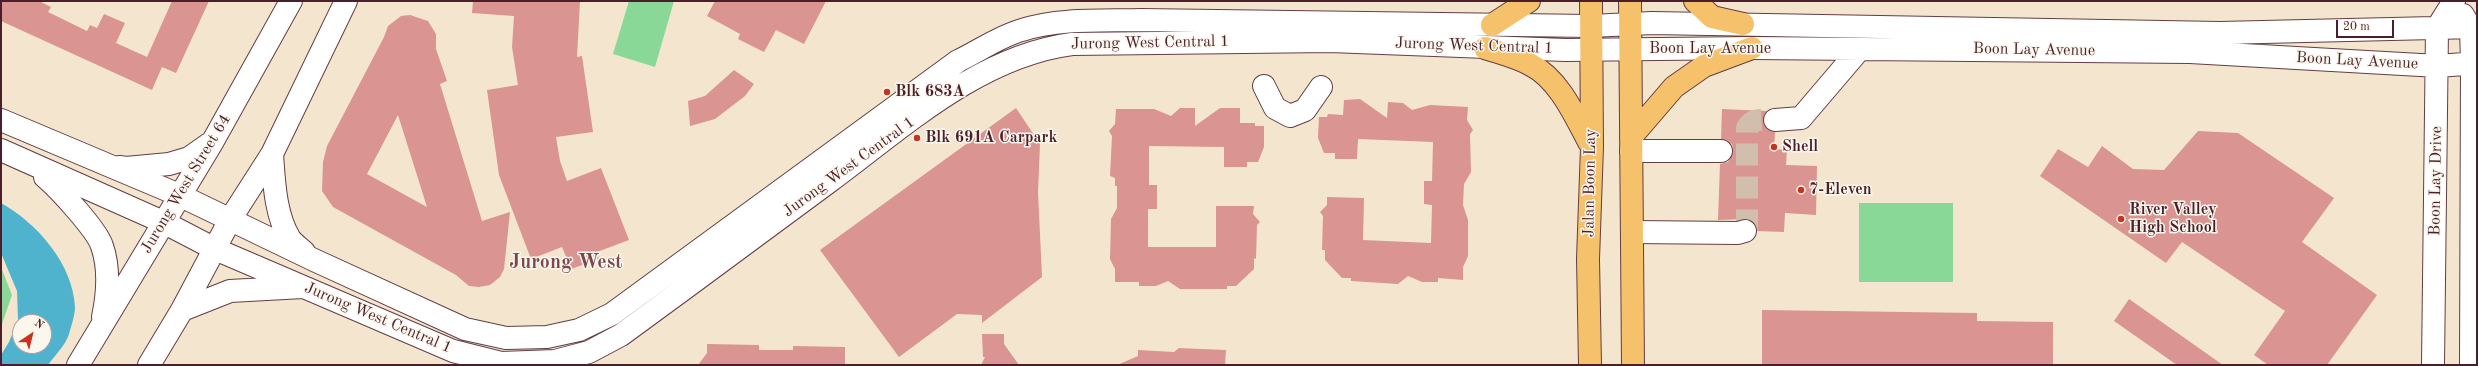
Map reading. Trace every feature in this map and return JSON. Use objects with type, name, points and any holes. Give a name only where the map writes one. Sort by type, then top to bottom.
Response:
[{"type":"main road","points":[[1492,25],[1529,1]]},
{"type":"main road","name":"Jalan Boon Lay","points":[[1590,365],[1588,259],[1592,147],[1590,50],[1591,1]]},
{"type":"main road","points":[[1630,1],[1633,365]]},
{"type":"main road","points":[[1695,1],[1712,17],[1743,24]]},
{"type":"main road","points":[[1485,48],[1532,65],[1552,82],[1573,112],[1592,147]]},
{"type":"main road","points":[[1631,144],[1674,87],[1704,66],[1752,48]]},
{"type":"street","name":"Jurong West Street 64","points":[[78,365],[179,195],[213,141],[291,1]]},
{"type":"street","points":[[149,365],[182,310],[231,218],[272,154],[346,1]]},
{"type":"street","points":[[2437,28],[2454,2],[2474,27],[2475,63],[2471,365]]},
{"type":"street","name":"Jurong West Central 1","points":[[104,164],[231,218],[314,260],[465,330],[506,338],[547,337],[579,330],[612,314],[958,61],[1021,30],[1044,24],[1089,21],[1382,22],[1590,26]]},
{"type":"street","name":"Boon Lay Avenue","points":[[1590,26],[1630,23],[1743,24],[2220,33],[2474,27]]},
{"type":"street","name":"Boon Lay Drive","points":[[2433,365],[2438,66],[2437,28]]},
{"type":"street","name":"Jurong West Central 1","points":[[29,164],[163,222],[215,249],[306,286],[453,351],[501,363],[555,361],[589,352],[621,335],[956,88],[1028,53],[1072,44],[1264,40],[1330,41],[1485,48],[1590,50]]},
{"type":"street","name":"Boon Lay Avenue","points":[[1590,50],[1752,48],[2190,52],[2438,66],[2475,63]]},
{"type":"street","points":[[1775,120],[1801,118],[1860,50]]},
{"type":"street","points":[[1264,86],[1275,108],[1290,116],[1305,110],[1321,86]]},
{"type":"street","points":[[1,120],[104,164],[126,168],[169,164],[189,158],[213,141]]},
{"type":"street","points":[[1631,144],[1721,150]]},
{"type":"street","points":[[1,150],[29,164],[63,192],[102,245],[108,280],[100,330]]},
{"type":"street","points":[[272,154],[274,182],[279,210],[291,239],[314,260]]},
{"type":"street","points":[[1632,232],[1745,231]]},
{"type":"street","points":[[182,310],[230,291],[306,286]]},
{"type":"green space","points":[[629,1],[674,1],[655,67],[613,54]]},
{"type":"green space","points":[[1859,203],[1953,203],[1953,282],[1859,282]]},
{"type":"green space","points":[[1,267],[12,295],[1,327]]},
{"type":"water","points":[[1,203],[14,211],[40,233],[51,246],[68,275],[73,291],[75,307],[69,334],[60,350],[48,365],[1,365],[1,355],[12,335],[12,354],[52,354],[52,314],[18,314],[17,291],[1,253]]},
{"type":"building","points":[[1,1],[39,1],[51,7],[48,12],[87,31],[90,25],[97,28],[104,14],[125,23],[116,43],[147,57],[172,1],[209,1],[176,73],[162,67],[152,90],[1,21]]},
{"type":"building","points":[[473,1],[580,1],[577,57],[582,56],[593,132],[556,137],[560,161],[567,181],[601,168],[629,240],[597,252],[599,259],[571,269],[562,247],[531,259],[499,175],[487,90],[518,85],[512,47],[514,16],[472,13]]},
{"type":"building","points":[[715,1],[826,1],[804,44],[776,30],[764,52],[738,39],[740,34],[707,16]]},
{"type":"building","points":[[410,15],[428,21],[436,34],[436,49],[447,81],[440,84],[482,221],[510,212],[504,269],[500,277],[490,285],[479,287],[469,286],[456,275],[333,207],[322,191],[323,162],[327,146],[384,37],[388,26],[401,16]],"holes":[[[398,115],[427,207],[367,174]]]},
{"type":"building","points":[[734,70],[754,84],[745,96],[715,119],[690,126],[688,101],[705,96]]},
{"type":"building","points":[[1360,99],[1387,118],[1388,102],[1403,103],[1412,110],[1430,105],[1468,107],[1467,120],[1473,130],[1470,134],[1471,172],[1464,184],[1463,205],[1468,220],[1468,256],[1463,267],[1463,280],[1438,278],[1438,282],[1422,282],[1408,276],[1398,284],[1351,281],[1351,278],[1342,278],[1325,260],[1325,250],[1322,250],[1323,216],[1320,212],[1327,205],[1327,197],[1364,198],[1363,240],[1431,243],[1432,205],[1424,204],[1424,181],[1432,181],[1433,142],[1358,139],[1357,159],[1335,159],[1335,153],[1324,153],[1318,138],[1319,117],[1327,117],[1328,114],[1343,115],[1344,100]]},
{"type":"building","points":[[1016,108],[1040,144],[1038,192],[1042,277],[982,323],[982,315],[957,314],[899,357],[820,250]]},
{"type":"building","points":[[1180,108],[1195,108],[1195,126],[1220,108],[1240,108],[1240,123],[1255,123],[1255,126],[1264,126],[1264,147],[1258,162],[1247,162],[1247,167],[1224,167],[1224,147],[1149,146],[1149,185],[1157,185],[1157,209],[1148,209],[1148,247],[1216,247],[1216,206],[1254,206],[1253,214],[1260,222],[1257,225],[1256,259],[1254,258],[1254,269],[1236,286],[1227,286],[1227,289],[1180,289],[1168,281],[1156,286],[1139,286],[1139,282],[1115,282],[1115,269],[1110,259],[1111,219],[1117,208],[1117,186],[1115,186],[1115,178],[1110,176],[1112,136],[1109,131],[1115,124],[1116,109],[1154,109],[1171,116]]},
{"type":"building","points":[[1722,109],[1767,111],[1763,121],[1765,127],[1775,132],[1774,149],[1787,150],[1786,165],[1817,166],[1816,215],[1785,213],[1784,232],[1757,231],[1754,222],[1748,219],[1718,220],[1720,164],[1728,162],[1733,151],[1732,144],[1721,139]]},
{"type":"building","points":[[2198,131],[2238,133],[2334,198],[2302,242],[2377,295],[2327,365],[2268,365],[2254,355],[2285,311],[2182,242],[2166,263],[2040,176],[2058,149],[2088,167],[2102,146],[2133,169],[2164,170]]},
{"type":"building","points":[[2129,299],[2223,365],[2177,365],[2114,321]]},
{"type":"building","points":[[1762,310],[1977,313],[1977,321],[2053,322],[2053,365],[1762,365]]},
{"type":"building","points":[[982,334],[1004,334],[1004,344],[1019,365],[981,365],[985,357],[983,357]]},
{"type":"building","points":[[707,344],[759,345],[759,350],[793,350],[793,346],[845,347],[845,365],[698,365],[707,353]]},
{"type":"building","points":[[1179,348],[1226,350],[1225,365],[1117,365],[1138,356],[1138,350],[1174,352]]},
{"type":"tunnel","points":[[1745,231],[1747,227],[1747,128],[1752,122],[1775,120]]},
{"type":"place","name":"Blk 683A","points":[[887,92]]},
{"type":"place","name":"Blk 691A Carpark","points":[[917,138]]},
{"type":"place","name":"Shell","points":[[1774,147]]},
{"type":"place","name":"7-Eleven","points":[[1801,190]]},
{"type":"place","name":"River Valley High School","points":[[2121,219]]},
{"type":"district","name":"Jurong West","points":[[566,263]]}]
